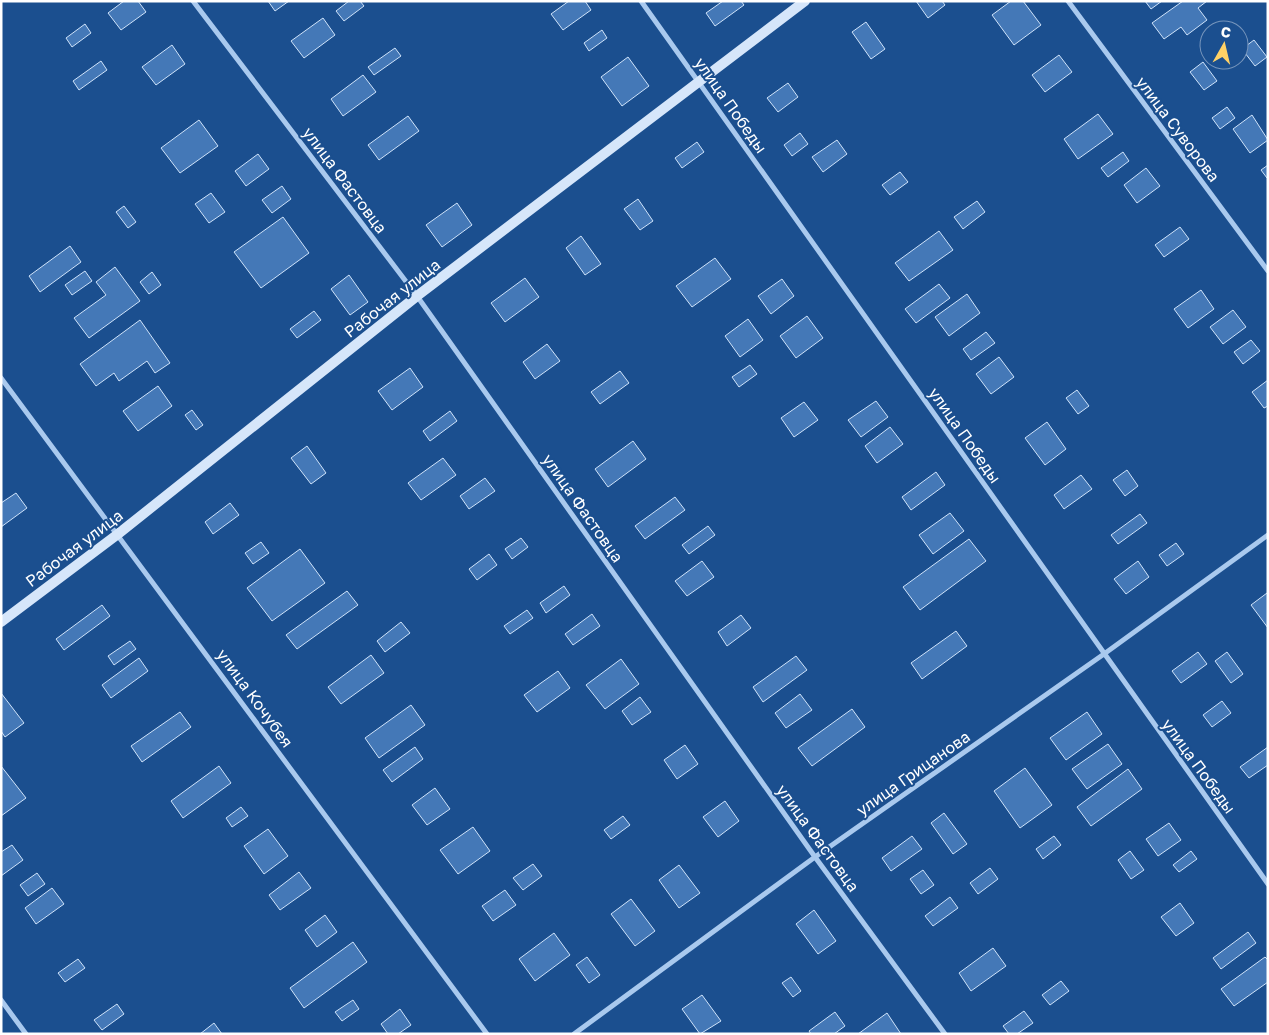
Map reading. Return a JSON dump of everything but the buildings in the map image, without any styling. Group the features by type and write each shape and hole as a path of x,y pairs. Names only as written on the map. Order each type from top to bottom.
{"street":[{"name":"улица Фастовца","path":"193,1 417,296 816,857 945,1034"},
{"name":"улица Победы","path":"641,1 699,80 1268,884"},
{"name":"Рабочая улица","path":"1,622 118,534 417,296 805,1"},
{"name":"улица Суворова","path":"1068,1 1268,271"},
{"name":"улица Кочубея","path":"1,378 487,1034"},
{"name":"улица Грицанова","path":"574,1034 816,857 1104,654 1268,535"},
{"path":"1,1000 26,1034"}]}
